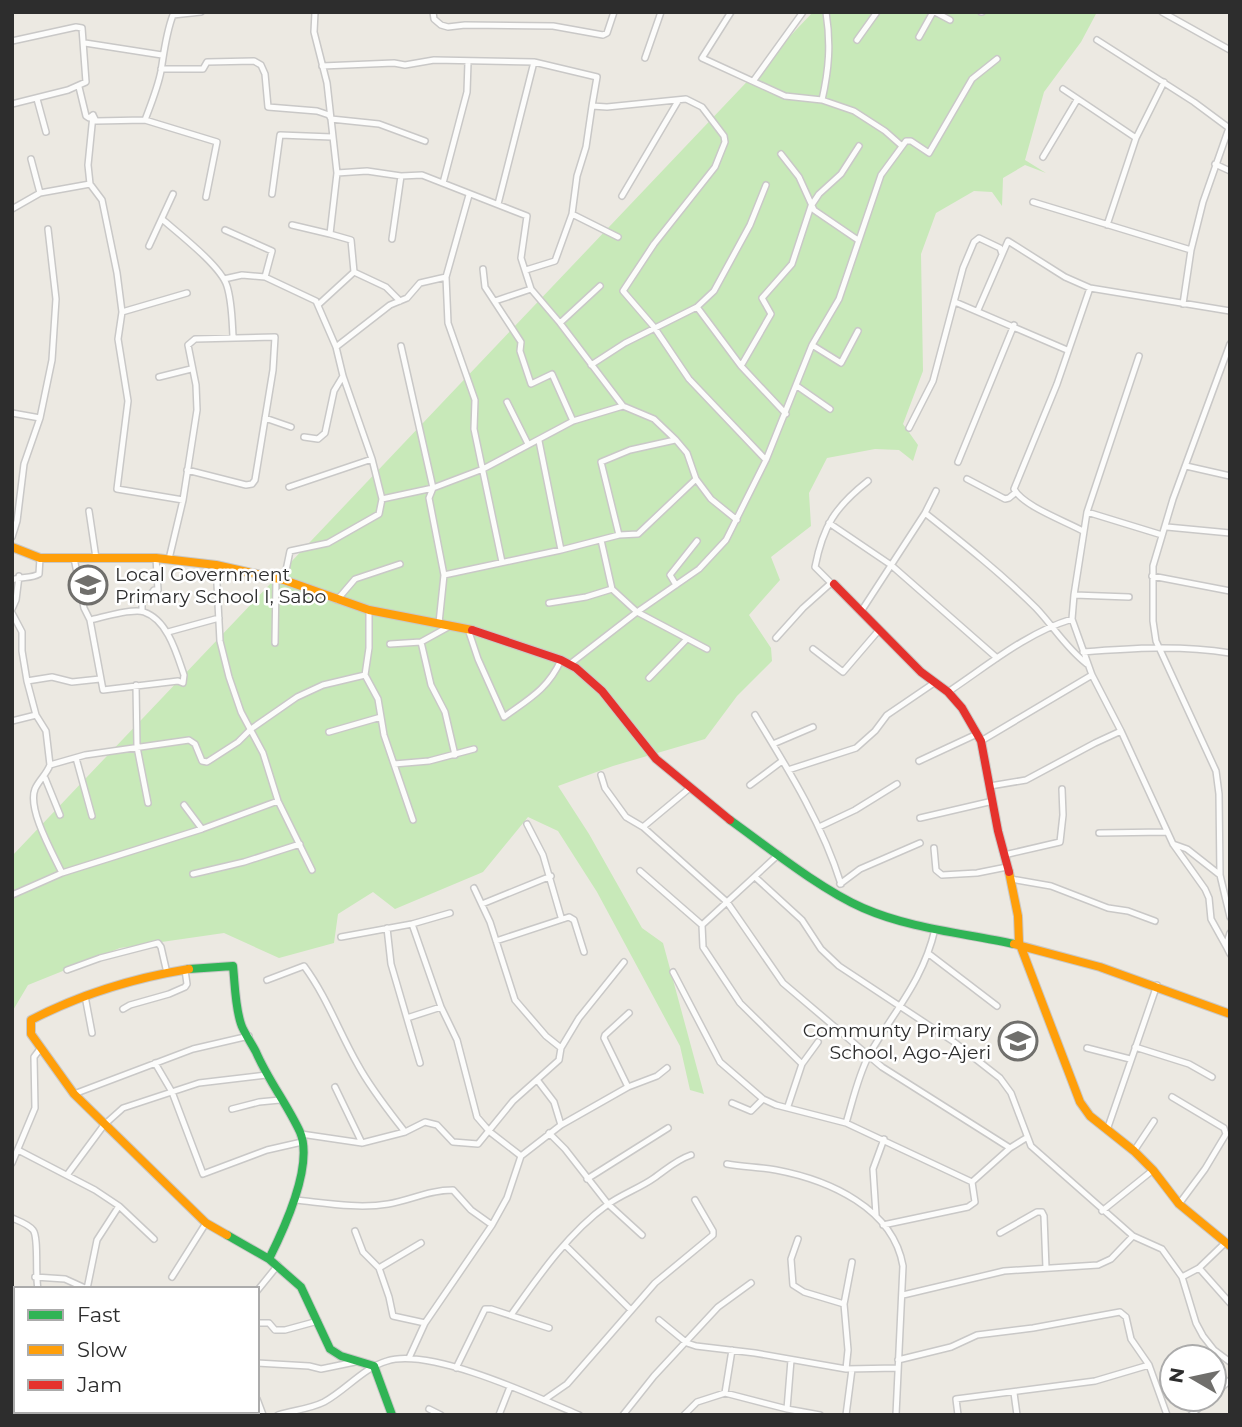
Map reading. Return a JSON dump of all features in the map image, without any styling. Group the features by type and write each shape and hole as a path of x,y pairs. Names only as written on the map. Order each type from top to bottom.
{"street":[{"path":"145,120 161,69 173,15 201,12"},
{"path":"315,12 314,32 323,66 337,173 330,234"},
{"path":"433,12 434,19 448,27 553,26 603,36 607,33 614,12"},
{"path":"645,58 661,12"},
{"path":"731,12 702,58 785,96 822,100 854,111 902,146"},
{"path":"754,80 803,12"},
{"path":"822,100 830,68 830,38 826,12"},
{"path":"857,40 877,12"},
{"path":"919,37 934,12 950,20"},
{"path":"1162,12 1175,15 1230,50"},
{"path":"12,41 82,28 86,82 37,99 12,104"},
{"path":"1097,40 1229,127 1215,164 1191,250 1183,304"},
{"path":"85,43 162,55"},
{"path":"570,664 637,612 699,569 726,540 766,460 812,345 839,299 881,175 906,141 911,141 929,153 972,79 997,59"},
{"path":"323,66 394,63 405,65 434,60 534,62 597,77 572,214 555,261 526,270"},
{"path":"161,69 203,69 207,62 254,61 261,65 265,74 268,107 317,111 329,115 331,119 379,124 425,141"},
{"path":"443,183 467,92 468,62"},
{"path":"498,204 534,62"},
{"path":"1107,225 1136,138 1164,82"},
{"path":"79,86 86,116 89,118 93,115"},
{"path":"1063,89 1136,138"},
{"path":"37,99 46,132"},
{"path":"592,106 607,107 686,99 702,107 724,136 725,142 715,167 654,244 623,291 654,327 689,379 766,460"},
{"path":"1043,157 1077,100"},
{"path":"622,196 677,101"},
{"path":"93,115 96,121 145,120 217,142 206,197"},
{"path":"93,115 88,165 90,184 102,200 122,312 118,339 128,408 117,488 183,500"},
{"path":"272,194 279,135 332,138"},
{"path":"741,366 771,314 762,298 792,264 811,206 819,194 841,174 859,146"},
{"path":"781,154 799,177 811,206 858,240"},
{"path":"31,159 40,193"},
{"path":"1215,164 1230,171"},
{"path":"337,173 367,171 401,176 422,175 527,216 521,258 531,289 623,407 654,419 676,440 687,453 696,479 711,499 737,520"},
{"path":"392,239 401,176"},
{"path":"12,209 40,193 90,184"},
{"path":"591,365 654,327 697,307 714,291 750,225 766,185"},
{"path":"149,246 173,194"},
{"path":"469,195 446,277 449,323 475,400 474,429 502,562"},
{"path":"1033,202 1191,250"},
{"path":"572,214 618,237"},
{"path":"162,219 186,239 224,279 228,289 233,336"},
{"path":"292,225 351,240 354,272"},
{"path":"12,537 17,521 27,451 40,418 52,360 52,329 57,299 48,229"},
{"path":"225,230 272,251 265,277"},
{"path":"909,428 936,374 963,268 974,242 979,238 1000,248 1002,254"},
{"path":"978,310 1008,241 1065,277 1090,288 1230,311"},
{"path":"483,269 485,287 521,342 520,352 531,384 552,374 573,421"},
{"path":"354,272 386,287 400,301"},
{"path":"318,305 354,272"},
{"path":"224,279 242,275 265,277 310,297 318,305 336,347 382,499 379,514 358,527 322,545 290,551 280,579 275,643"},
{"path":"336,347 390,305 407,298 420,283 446,277"},
{"path":"560,323 600,286"},
{"path":"1083,531 1036,507 1015,493 1014,489 1016,478 1057,384 1090,288"},
{"path":"495,301 531,289"},
{"path":"122,312 187,293"},
{"path":"955,302 1068,350"},
{"path":"697,307 741,366 786,414"},
{"path":"958,462 1014,325"},
{"path":"812,345 841,363 858,331"},
{"path":"169,559 183,500 187,470 197,410 196,385 188,351 190,341 233,336 275,337 273,370 255,480 246,485 187,470"},
{"path":"1230,344 1173,499 1152,576 1154,629 1159,646 1216,771 1219,794 1220,875 1230,917"},
{"path":"401,346 433,488 429,498 444,575 439,623"},
{"path":"1139,356 1087,512 1072,619 1092,675 1121,731 1172,844 1205,888 1211,919 1230,954"},
{"path":"159,377 191,369"},
{"path":"304,437 318,439 325,433 334,391 343,376"},
{"path":"797,386 830,409"},
{"path":"507,402 528,444"},
{"path":"382,499 433,488 483,470 573,421 623,407"},
{"path":"12,413 40,418"},
{"path":"265,418 291,427"},
{"path":"619,535 601,462 630,450 676,440"},
{"path":"538,441 561,550"},
{"path":"289,487 372,459"},
{"path":"1186,466 1230,476"},
{"path":"12,478 22,477"},
{"path":"444,575 619,535 638,534 696,479"},
{"path":"967,479 1005,499 1015,493"},
{"path":"776,638 803,608 831,583 815,567 829,523 845,499 868,481"},
{"path":"862,610 925,513 936,491"},
{"path":"89,511 96,558"},
{"path":"1087,512 1162,535"},
{"path":"925,513 964,544 1052,625 1071,651 1089,666"},
{"path":"829,523 891,565 997,658"},
{"path":"1167,527 1230,533"},
{"path":"601,540 612,589 637,612 707,649"},
{"path":"676,585 670,575 697,541"},
{"path":"12,547 40,558 156,558 216,565 280,579 369,610 468,629 561,660 590,679 655,757 717,810 834,893 861,908 934,929 1020,945 1157,985 1230,1014"},
{"path":"12,580 19,576 39,575 40,558"},
{"path":"74,558 84,608 90,620 103,690 178,681 183,683 184,676 168,632 151,615 142,611 90,620"},
{"path":"142,611 142,599 158,590 156,558"},
{"path":"337,600 355,579 400,564"},
{"path":"216,565 220,640 229,677 241,712 264,753 278,801 312,870"},
{"path":"19,576 12,611 22,632 27,681 36,715 46,731 50,765 45,778 36,788 33,799 35,812 62,873"},
{"path":"1152,576 1230,590"},
{"path":"834,584 934,683 948,692 962,708 979,737 1011,878 1020,945 1080,1102 1090,1116 1153,1170 1179,1204 1228,1244 1199,1269 1182,1277"},
{"path":"549,603 586,597 612,589"},
{"path":"1074,595 1129,597"},
{"path":"369,610 365,675 378,699 394,764 413,820"},
{"path":"168,632 219,618"},
{"path":"948,692 1052,625 1072,619"},
{"path":"390,644 421,642 450,626"},
{"path":"468,629 503,717 541,691 554,677 561,660"},
{"path":"813,649 843,672 879,630"},
{"path":"649,678 686,640"},
{"path":"421,642 431,685 445,712 454,755"},
{"path":"1083,652 1159,646 1201,648 1230,653"},
{"path":"50,765 137,747 190,740 195,744 202,761 207,762 287,704 315,689 365,675"},
{"path":"919,761 979,737 1092,675"},
{"path":"27,681 52,677 72,682 100,679"},
{"path":"788,770 856,748 875,732 887,715 934,683"},
{"path":"136,685 137,747 148,803"},
{"path":"12,721 36,715"},
{"path":"755,715 819,827 841,884"},
{"path":"329,732 381,717"},
{"path":"773,744 813,727"},
{"path":"990,786 1026,780 1121,731"},
{"path":"394,764 429,761 474,749"},
{"path":"76,758 92,816"},
{"path":"750,785 782,761"},
{"path":"601,775 605,788 625,817 643,827 727,902 783,983 882,1068 1010,1148"},
{"path":"45,778 60,815"},
{"path":"819,827 855,810 897,784"},
{"path":"643,827 691,787"},
{"path":"1004,855 1060,842 1062,789"},
{"path":"12,895 62,873 202,829 278,801"},
{"path":"920,818 993,801"},
{"path":"184,805 202,829"},
{"path":"527,824 540,847 551,876 562,917"},
{"path":"1099,833 1167,832"},
{"path":"834,893 860,869 920,843"},
{"path":"193,874 244,862 300,844"},
{"path":"1172,844 1187,849 1220,875"},
{"path":"934,848 936,870 942,875 977,873 1007,867"},
{"path":"702,925 779,853"},
{"path":"640,871 702,925 703,947 740,1003 802,1064"},
{"path":"482,904 551,876"},
{"path":"755,877 807,925 821,949 839,966 954,1042 1000,1078 1011,1093 1026,1138 1038,1154 1133,1236 1162,1249 1182,1277 1196,1323 1203,1336 1230,1362"},
{"path":"1011,878 1051,886 1108,908 1128,911 1155,921"},
{"path":"474,888 496,940 515,1000 561,1048"},
{"path":"341,937 450,914"},
{"path":"496,940 569,916 574,920 584,952"},
{"path":"412,924 441,1007 457,1040 477,1117 489,1132 521,1156"},
{"path":"387,928 391,964 420,1063"},
{"path":"846,1123 869,1056 902,1007 929,954 934,929"},
{"path":"1226,946 1230,933"},
{"path":"66,970 158,943 167,972"},
{"path":"929,954 997,1006"},
{"path":"155,1063 172,1092 203,1174 302,1138 362,1143 405,1132 425,1122 431,1122 453,1142 478,1143 513,1101 559,1060 561,1048 579,1017 624,962"},
{"path":"269,1259 285,1230 295,1200 302,1138 242,1027 233,966 167,972 58,1005 31,1020 31,1034 40,1049 74,1094 104,1125 206,1223 278,1265 300,1287 330,1349 341,1356 374,1367 392,1415"},
{"path":"267,980 304,966 326,998 358,1066 405,1132"},
{"path":"123,1010 130,1005 185,987 185,970"},
{"path":"673,972 720,1062 763,1099 776,1105 846,1123 972,1182"},
{"path":"1107,1130 1157,985"},
{"path":"85,996 92,1033"},
{"path":"407,1018 441,1007"},
{"path":"628,1087 604,1038 629,1013"},
{"path":"74,1094 199,1047 249,1036"},
{"path":"788,1106 802,1064 818,1042"},
{"path":"1135,1047 1189,1064 1212,1077"},
{"path":"1087,1048 1130,1059"},
{"path":"12,1163 35,1108 34,1057 40,1049"},
{"path":"409,1358 425,1323 492,1225 506,1198 521,1156 561,1125 628,1087 657,1076 667,1068"},
{"path":"67,1175 104,1125 123,1108 209,1081 266,1075"},
{"path":"538,1081 554,1102 561,1125"},
{"path":"335,1087 362,1143"},
{"path":"1172,1097 1224,1128 1226,1134 1179,1204"},
{"path":"733,1103 751,1111 763,1099"},
{"path":"232,1110 259,1102 281,1100"},
{"path":"1134,1151 1154,1121"},
{"path":"587,1179 668,1128"},
{"path":"549,1133 608,1204 642,1235"},
{"path":"972,1182 1010,1148 1026,1138"},
{"path":"876,1215 872,1177 875,1160 884,1139"},
{"path":"18,1150 95,1190 119,1206 154,1239"},
{"path":"511,1315 565,1245 588,1221 608,1204 655,1178 674,1162 691,1155"},
{"path":"727,1164 772,1169 822,1182 851,1197 876,1215 883,1225 901,1252 903,1266 896,1415"},
{"path":"1102,1211 1153,1170"},
{"path":"883,1225 968,1207 975,1202 972,1182"},
{"path":"295,1200 330,1204 389,1204 438,1190 453,1190 471,1210 492,1225"},
{"path":"544,1400 566,1384 655,1283 713,1235 695,1200"},
{"path":"87,1287 99,1235 119,1206"},
{"path":"1000,1233 1037,1212 1042,1212 1046,1268"},
{"path":"12,1218 29,1227 36,1235 35,1277 38,1287"},
{"path":"172,1277 206,1223"},
{"path":"355,1231 363,1251 379,1268 393,1316 425,1323"},
{"path":"903,1295 1004,1271 1104,1264 1133,1236"},
{"path":"798,1240 791,1259 793,1285 804,1292 844,1304"},
{"path":"379,1268 421,1243"},
{"path":"565,1245 631,1310"},
{"path":"846,1415 849,1369 844,1304 852,1262"},
{"path":"259,1289 278,1265"},
{"path":"1199,1269 1230,1303"},
{"path":"35,1277 65,1279 83,1287"},
{"path":"623,1415 654,1376 718,1307 751,1283"},
{"path":"456,1368 485,1309 549,1328"},
{"path":"898,1360 951,1347 977,1335 1120,1312 1126,1317 1131,1339 1149,1364 1167,1415"},
{"path":"659,1320 687,1343 849,1369 898,1368"},
{"path":"259,1322 269,1323 275,1330 285,1330 318,1321"},
{"path":"725,1393 732,1350"},
{"path":"280,1414 325,1401 387,1361 409,1358 456,1368 579,1415"},
{"path":"788,1409 790,1360"},
{"path":"259,1363 321,1369 358,1361"},
{"path":"958,1415 956,1399 1095,1381 1149,1364"},
{"path":"499,1415 510,1387"},
{"path":"684,1415 697,1402 725,1393 820,1415"},
{"path":"1014,1393 1017,1415"},
{"path":"429,1409 440,1415"}],"green space":[{"path":"813,12 1097,12 1081,42 1044,92 1025,160 1046,173 1025,165 1003,178 1002,206 992,192 974,191 936,213 921,254 923,371 903,424 918,445 913,461 899,450 875,449 827,458 809,493 811,526 771,557 780,580 749,615 771,648 772,661 737,696 705,739 613,766 558,786 589,834 642,928 663,943 704,1094 690,1090 680,1046 597,892 558,831 528,817 483,872 395,909 373,892 338,914 334,943 279,958 224,933 120,948 28,985 12,1012 12,856"}],"traffic: fast":[{"path":"730,820 812,879 863,908 919,926 1014,944"},
{"path":"189,969 233,966 236,1003 242,1027 300,1132 303,1146 300,1179 289,1214 269,1259"},
{"path":"227,1235 269,1259 301,1287 330,1349 341,1356 374,1366 392,1415"}],"traffic: slow":[{"path":"12,547 40,558 156,558 216,565 284,580 369,610 472,630"},
{"path":"1009,872 1018,916 1019,942 1080,1102 1090,1116 1153,1170 1179,1204 1230,1246"},
{"path":"1014,944 1100,967 1230,1014"},
{"path":"189,969 128,982 69,1002 31,1020 31,1034 74,1094 206,1223 227,1235"}],"traffic: jam":[{"path":"834,584 921,672 948,692 962,708 981,741 998,831 1009,872"},
{"path":"472,630 561,660 576,668 602,691 656,759 730,820"}],"place":[{"name":"Local Government Primary School I, Sabo","path":"88,585"},
{"name":"Communty Primary School, Ago-Ajeri","path":"1018,1041"}]}
